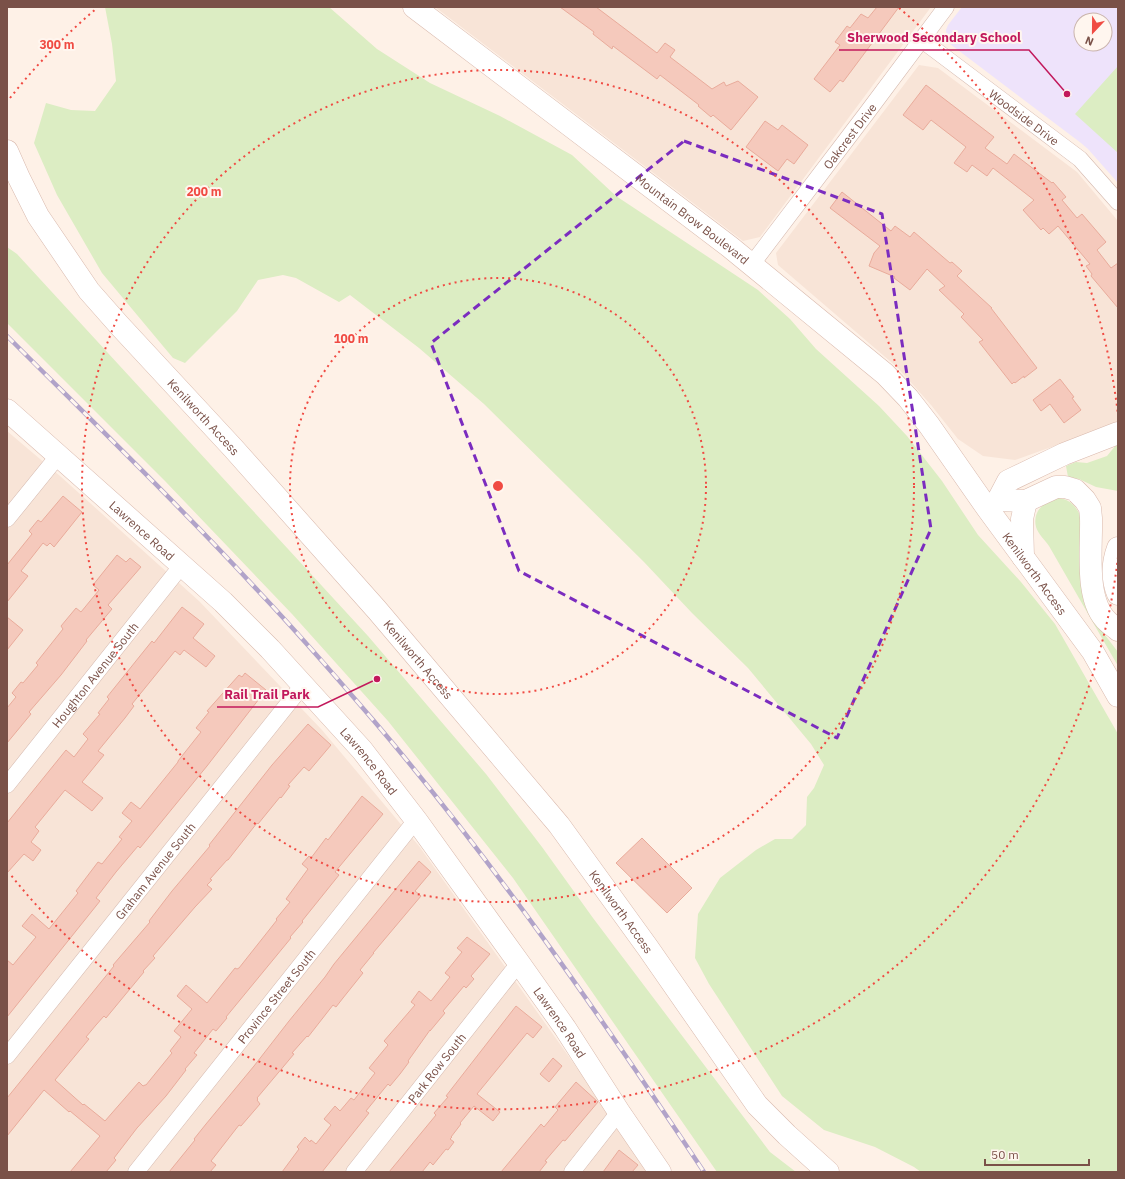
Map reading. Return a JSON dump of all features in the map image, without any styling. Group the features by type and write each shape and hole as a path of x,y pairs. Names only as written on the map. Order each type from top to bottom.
{"main road":[{"name":"Mountain Brow Boulevard","path":"414,7 752,264 885,374 908,398 950,453"},
{"name":"Kenilworth Access","path":"7,151 38,216 89,290 119,325 233,448 377,610 559,825 648,948 757,1105 787,1135 828,1172"},
{"name":"Lawrence Road","path":"7,410 223,602 270,649 362,750 416,820 565,1028 660,1172"},
{"path":"993,504 1008,481 1064,454 1118,433"},
{"name":"Kenilworth Access","path":"950,453 993,504 1023,557 1093,652 1118,696"},
{"path":"993,504 1026,501 1056,487 1065,487 1075,490 1085,500 1090,508 1092,518 1091,578 1094,596 1100,611 1107,622 1118,630"},
{"path":"1023,557 1022,519 1026,501"},
{"path":"1118,548 1113,565 1115,585 1118,594"}],"street":[{"name":"Oakcrest Drive","path":"752,264 946,7"},
{"name":"Woodside Drive","path":"922,40 1080,159 1118,202"},
{"path":"7,520 58,456"},
{"name":"Houghton Avenue South","path":"7,785 182,565"},
{"name":"Graham Avenue South","path":"7,1056 303,685"},
{"name":"Province Street South","path":"136,1172 416,820"},
{"name":"Park Row South","path":"354,1172 519,963"},
{"path":"572,1172 619,1112"}],"highlighted area":[{"path":"684,141 882,214 931,529 837,738 519,571 431,343"}],"shaded area":[{"path":"435,7 931,7 760,237 743,241"},
{"path":"962,7 1118,7 1118,183 1081,143 950,44 947,40 946,30 948,25"},
{"path":"919,65 938,68 1077,172 1118,221 1118,423 1015,460 983,456 958,439 931,405 898,368 778,265 776,253"},
{"path":"7,431 60,476 199,601 322,730 419,846 651,1172 7,1172"}],"green space":[{"path":"105,7 329,7 377,49 430,83 500,116 572,155 616,196 758,290 790,319 816,349 879,406 907,436 942,481 978,535 1021,582 1055,624 1118,734 1118,1172 921,1172 875,1147 824,1130 782,1096 709,984 695,958 698,914 720,878 756,850 775,839 792,839 806,825 807,797 814,788 824,765 811,744 748,668 692,613 644,562 484,404 419,348 350,295 339,302 296,278 283,275 258,280 237,311 185,363 173,358 102,273 57,195 34,143 46,103 71,110 95,111 116,81 112,44"},
{"path":"1118,66 1118,153 1075,114"},
{"path":"7,247 17,254 368,636 486,774 770,1152 796,1172 717,1172 513,878 388,721 292,614 165,481 7,323"},
{"path":"1116,445 1118,445 1118,491 1096,487 1079,479 1068,477 1066,466 1076,462 1087,463 1107,456"},
{"path":"1059,498 1072,504 1080,515 1081,587 1095,622 1118,652 1118,666 1049,546 1037,530 1035,521 1038,511 1049,501"}],"building":[{"path":"560,7 596,7 657,53 665,43 675,50 670,57 712,89 724,82 726,86 738,81 758,97 731,130 713,115 711,117 698,106 699,105 660,75 657,79 613,46 612,49 593,34 594,32"},
{"path":"877,7 899,7 843,82 840,80 830,92 814,79 840,45 835,42 847,26 850,28 861,14 868,18"},
{"path":"926,85 994,137 985,148 1007,164 1014,154 1052,183 1053,182 1066,197 1062,200 1077,218 1082,214 1106,242 1097,250 1111,268 1118,263 1118,308 1091,276 1092,274 1086,266 1090,264 1058,226 1049,234 1043,228 1041,230 1023,210 1034,200 993,168 987,176 972,165 967,172 954,163 966,147 931,120 923,130 903,115"},
{"path":"765,121 778,130 782,125 808,145 794,164 787,159 778,171 746,147"},
{"path":"842,192 891,231 895,226 910,237 914,232 950,263 952,262 962,271 957,276 992,308 1037,368 1024,378 1024,376 1012,384 979,342 983,340 961,317 964,314 939,290 945,286 927,269 910,290 894,278 895,277 869,266 874,253 880,246 830,208"},
{"path":"1060,379 1074,397 1072,398 1081,410 1064,423 1050,404 1041,411 1033,400"},
{"path":"63,496 82,512 54,547 50,543 47,546 43,543 21,571 28,576 7,602 7,565 32,534 29,531 38,520 41,522"},
{"path":"117,555 126,562 130,558 141,567 108,605 112,609 86,640 87,641 61,675 29,712 31,714 7,743 7,708 16,697 12,693 21,682 23,683 38,665 36,663 63,629 61,626 76,608 81,612 99,590 93,585"},
{"path":"182,607 204,624 193,638 215,656 206,667 184,650 180,655 175,651 132,704 134,706 98,751 104,755 82,782 103,798 92,811 65,790 35,827 39,831 31,842 41,850 33,861 24,854 7,873 7,823 66,750 74,757 88,739 83,734 100,714 98,713 109,699 107,697 152,641 154,643"},
{"path":"7,617 23,630 7,650"},
{"path":"245,673 266,690 207,766 140,848 138,846 116,872 96,898 100,901 7,1017 7,960 13,965 36,937 22,926 32,914 49,929 78,893 76,891 98,862 102,864 122,839 119,837 132,821 122,813 131,802 140,809 201,732 196,728 209,712 207,711 239,675 242,677"},
{"path":"308,724 331,745 309,771 304,767 288,785 290,786 281,798 280,797 258,824 257,823 228,860 210,879 212,880 207,885 212,889 153,956 155,958 106,1018 104,1016 86,1037 89,1039 55,1080 83,1105 84,1104 105,1121 139,1082 143,1086 146,1085 172,1053 170,1051 181,1037 174,1031 192,1009 177,996 186,985 207,1003 235,968 239,968 290,902 286,899 308,869 302,864 309,856 311,858 326,838 328,840 362,796 383,814 335,872 339,875 302,921 303,922 290,937 291,938 226,1017 227,1018 216,1031 213,1029 194,1053 197,1055 185,1069 186,1070 166,1096 137,1128 114,1158 116,1160 106,1172 70,1172 100,1136 44,1090 7,1136 7,1098 114,966 113,965 150,922 149,921 172,891 210,846 209,845 272,765"},
{"path":"642,838 692,888 667,913 616,863"},
{"path":"419,861 431,872 415,891 421,896 373,953 360,970 363,973 336,1007 333,1005 308,1037 307,1036 292,1053 294,1054 257,1098 260,1104 241,1126 239,1125 211,1161 216,1165 210,1172 169,1172 334,964"},
{"path":"467,937 490,954 471,976 474,979 466,988 464,986 443,1011 445,1013 430,1030 400,1074 390,1086 388,1084 366,1111 369,1113 322,1172 282,1172 299,1149 297,1147 305,1137 310,1142 311,1140 316,1144 331,1125 324,1119 335,1106 340,1111 351,1098 354,1100 375,1073 369,1068 388,1045 384,1041 415,1005 411,1002 419,991 431,1001 450,977 445,973 462,952 457,948"},
{"path":"516,1006 542,1027 533,1038 527,1033 477,1094 500,1112 493,1121 474,1106 451,1137 450,1139 454,1142 433,1165 430,1162 422,1172 389,1172 436,1115 434,1113 448,1097 446,1096"},
{"path":"553,1058 562,1066 549,1082 540,1074"},
{"path":"576,1082 598,1102 565,1141 563,1140 545,1161 547,1162 539,1172 501,1172 541,1124 544,1127 558,1110 555,1107"},
{"path":"619,1150 638,1165 632,1172 603,1172"}],"railway":[{"path":"7,336 199,528 276,609 374,721 462,830 546,942 626,1056 704,1172"}],"place":[{"name":"Sherwood Secondary School","path":"1067,94"},
{"name":"Rail Trail Park","path":"377,679"}]}
